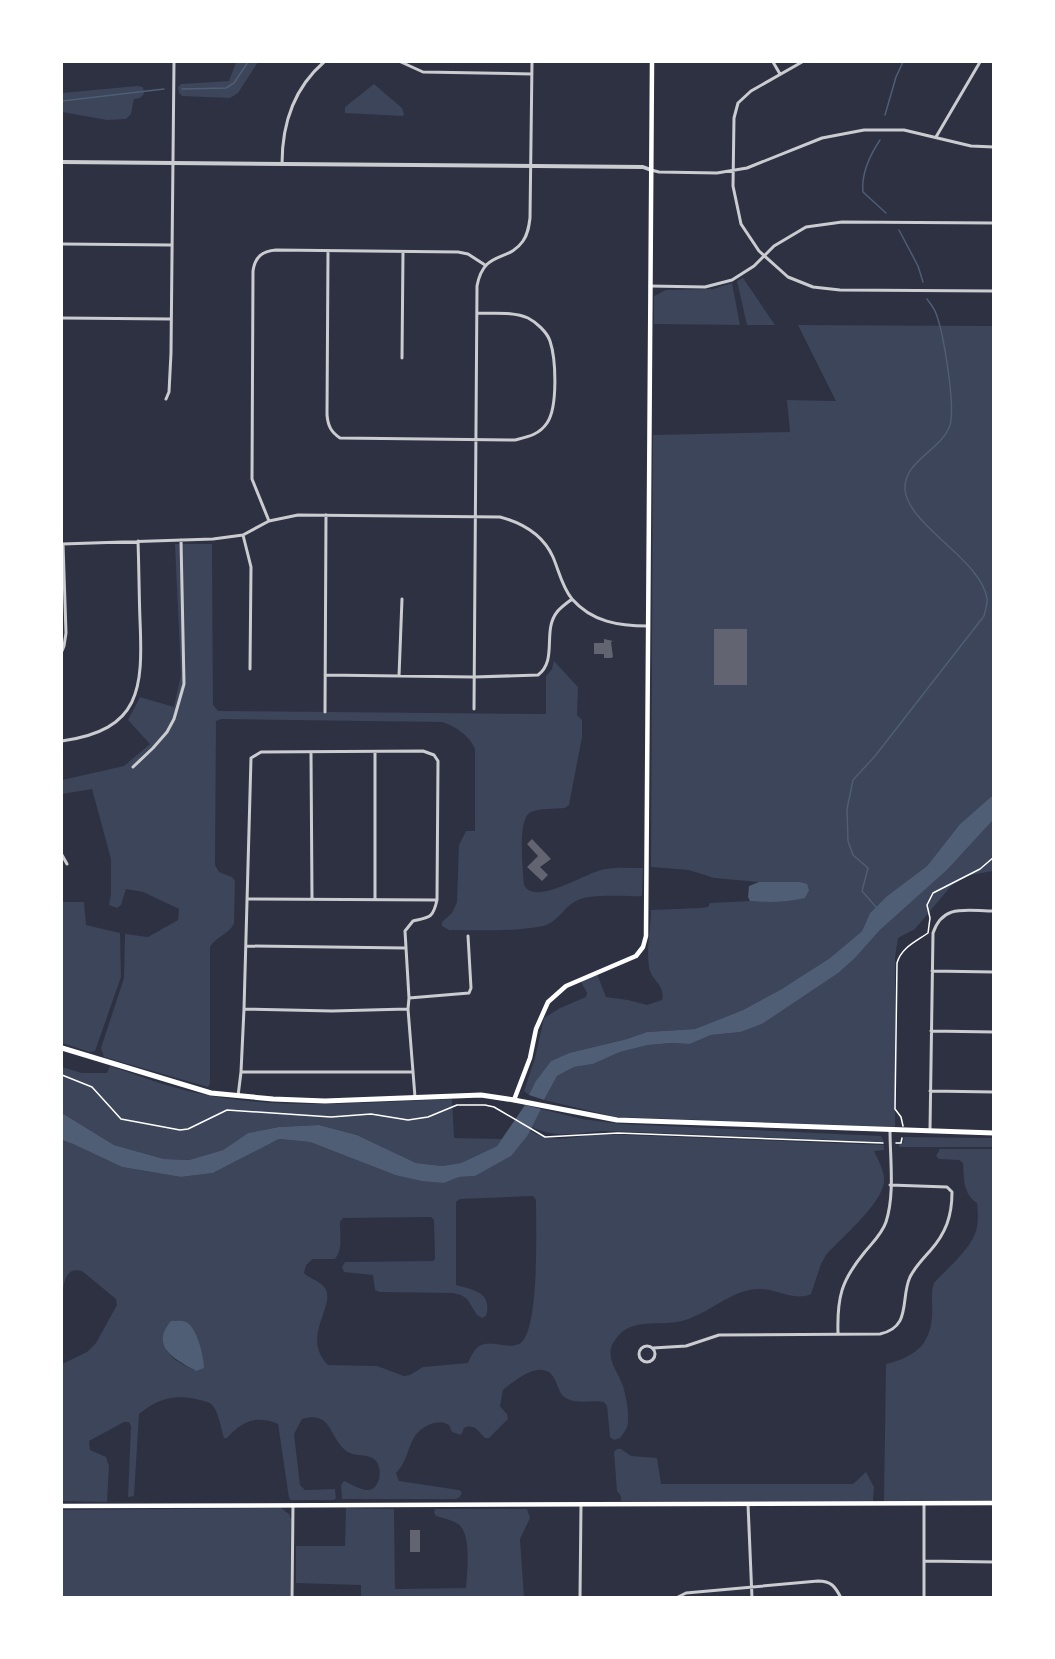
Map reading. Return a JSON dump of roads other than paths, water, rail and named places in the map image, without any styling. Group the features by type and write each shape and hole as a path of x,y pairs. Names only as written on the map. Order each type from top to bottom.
{"main road":[{"path":"516,1100 530,1058 536,1029 549,1002 566,986 636,956 643,947 647,923 652,62"},
{"path":"62,1048 178,1084 212,1093 238,1096 325,1101 481,1095 606,1119 993,1133"},
{"path":"62,1506 993,1503"}],"street":[{"path":"166,399 170,380 174,62"},
{"path":"282,164 283,133 293,100 311,73 324,62"},
{"path":"401,62 423,72 531,74"},
{"path":"474,709 477,286 479,275 485,265 522,243 528,231 531,218 532,62"},
{"path":"773,62 780,74"},
{"path":"802,62 751,91 738,103 734,118 733,186 741,224 764,256 788,277 813,287 840,290 993,291"},
{"path":"936,137 980,62"},
{"path":"62,162 643,167 660,172 717,173 756,165 822,138 864,130 904,130 971,146 993,147"},
{"path":"650,286 705,287 732,280 754,266 774,246 806,227 842,222 993,223"},
{"path":"62,244 171,245"},
{"path":"269,521 252,479 253,271 260,255 276,250 458,252 468,254 485,265"},
{"path":"328,252 327,424 340,438 351,440 515,440 533,436 547,423 554,405 554,359 550,340 544,331 529,318 509,314 477,314"},
{"path":"402,358 403,252"},
{"path":"62,318 171,319"},
{"path":"62,651 66,633 62,544 213,539 243,535 269,521 298,515 476,516 500,517 510,520 535,533 547,547 572,599 591,615 606,622 626,626 648,626"},
{"path":"325,712 326,515"},
{"path":"243,535 251,567 250,669"},
{"path":"133,767 167,732 174,718 183,684 181,540"},
{"path":"62,741 80,739 116,723 135,699 142,664 138,541"},
{"path":"399,676 402,598"},
{"path":"325,675 474,677 538,675 545,670 548,663 552,622 557,612 572,599"},
{"path":"238,1096 248,899 250,764 255,754 261,752 423,751 434,755 438,761 437,900 434,913 430,917 413,921 405,931 415,1097"},
{"path":"375,752 375,899"},
{"path":"311,753 312,899"},
{"path":"62,855 67,864"},
{"path":"248,899 437,900"},
{"path":"930,1132 933,933 936,923 943,915 951,911 993,911"},
{"path":"409,998 469,993 471,988 468,936"},
{"path":"246,946 405,948"},
{"path":"932,971 993,972"},
{"path":"244,1009 332,1011 408,1009"},
{"path":"931,1031 993,1032"},
{"path":"241,1072 412,1072"},
{"path":"930,1091 993,1092"},
{"path":"838,1334 838,1299 841,1291 853,1268 883,1229 888,1213 890,1130"},
{"path":"653,1348 656,1353 654,1359 650,1362 642,1360 639,1356 641,1349 649,1346 653,1348 686,1346 719,1335 885,1333 900,1320 904,1311 909,1279 939,1240 948,1224 952,1192 943,1186 890,1185"},
{"path":"924,1503 924,1598"},
{"path":"580,1598 581,1504"},
{"path":"748,1504 752,1598"},
{"path":"292,1598 293,1506"},
{"path":"924,1561 993,1562"},
{"path":"676,1598 686,1593 827,1581 835,1586 841,1598"}],"waterway":[{"path":"182,89 226,88 234,83 248,62"},
{"path":"885,115 896,77 903,62"},
{"path":"62,101 164,89"},
{"path":"880,140 867,164 863,178 863,192 886,213"},
{"path":"899,230 918,266 923,282"},
{"path":"876,907 862,891 868,868 853,855 848,841 847,809 853,780 875,756 984,616 987,602 982,584 972,570 919,517 909,503 905,490 906,480 915,464 944,436 951,419 950,388 942,334 935,311 927,299"}]}
